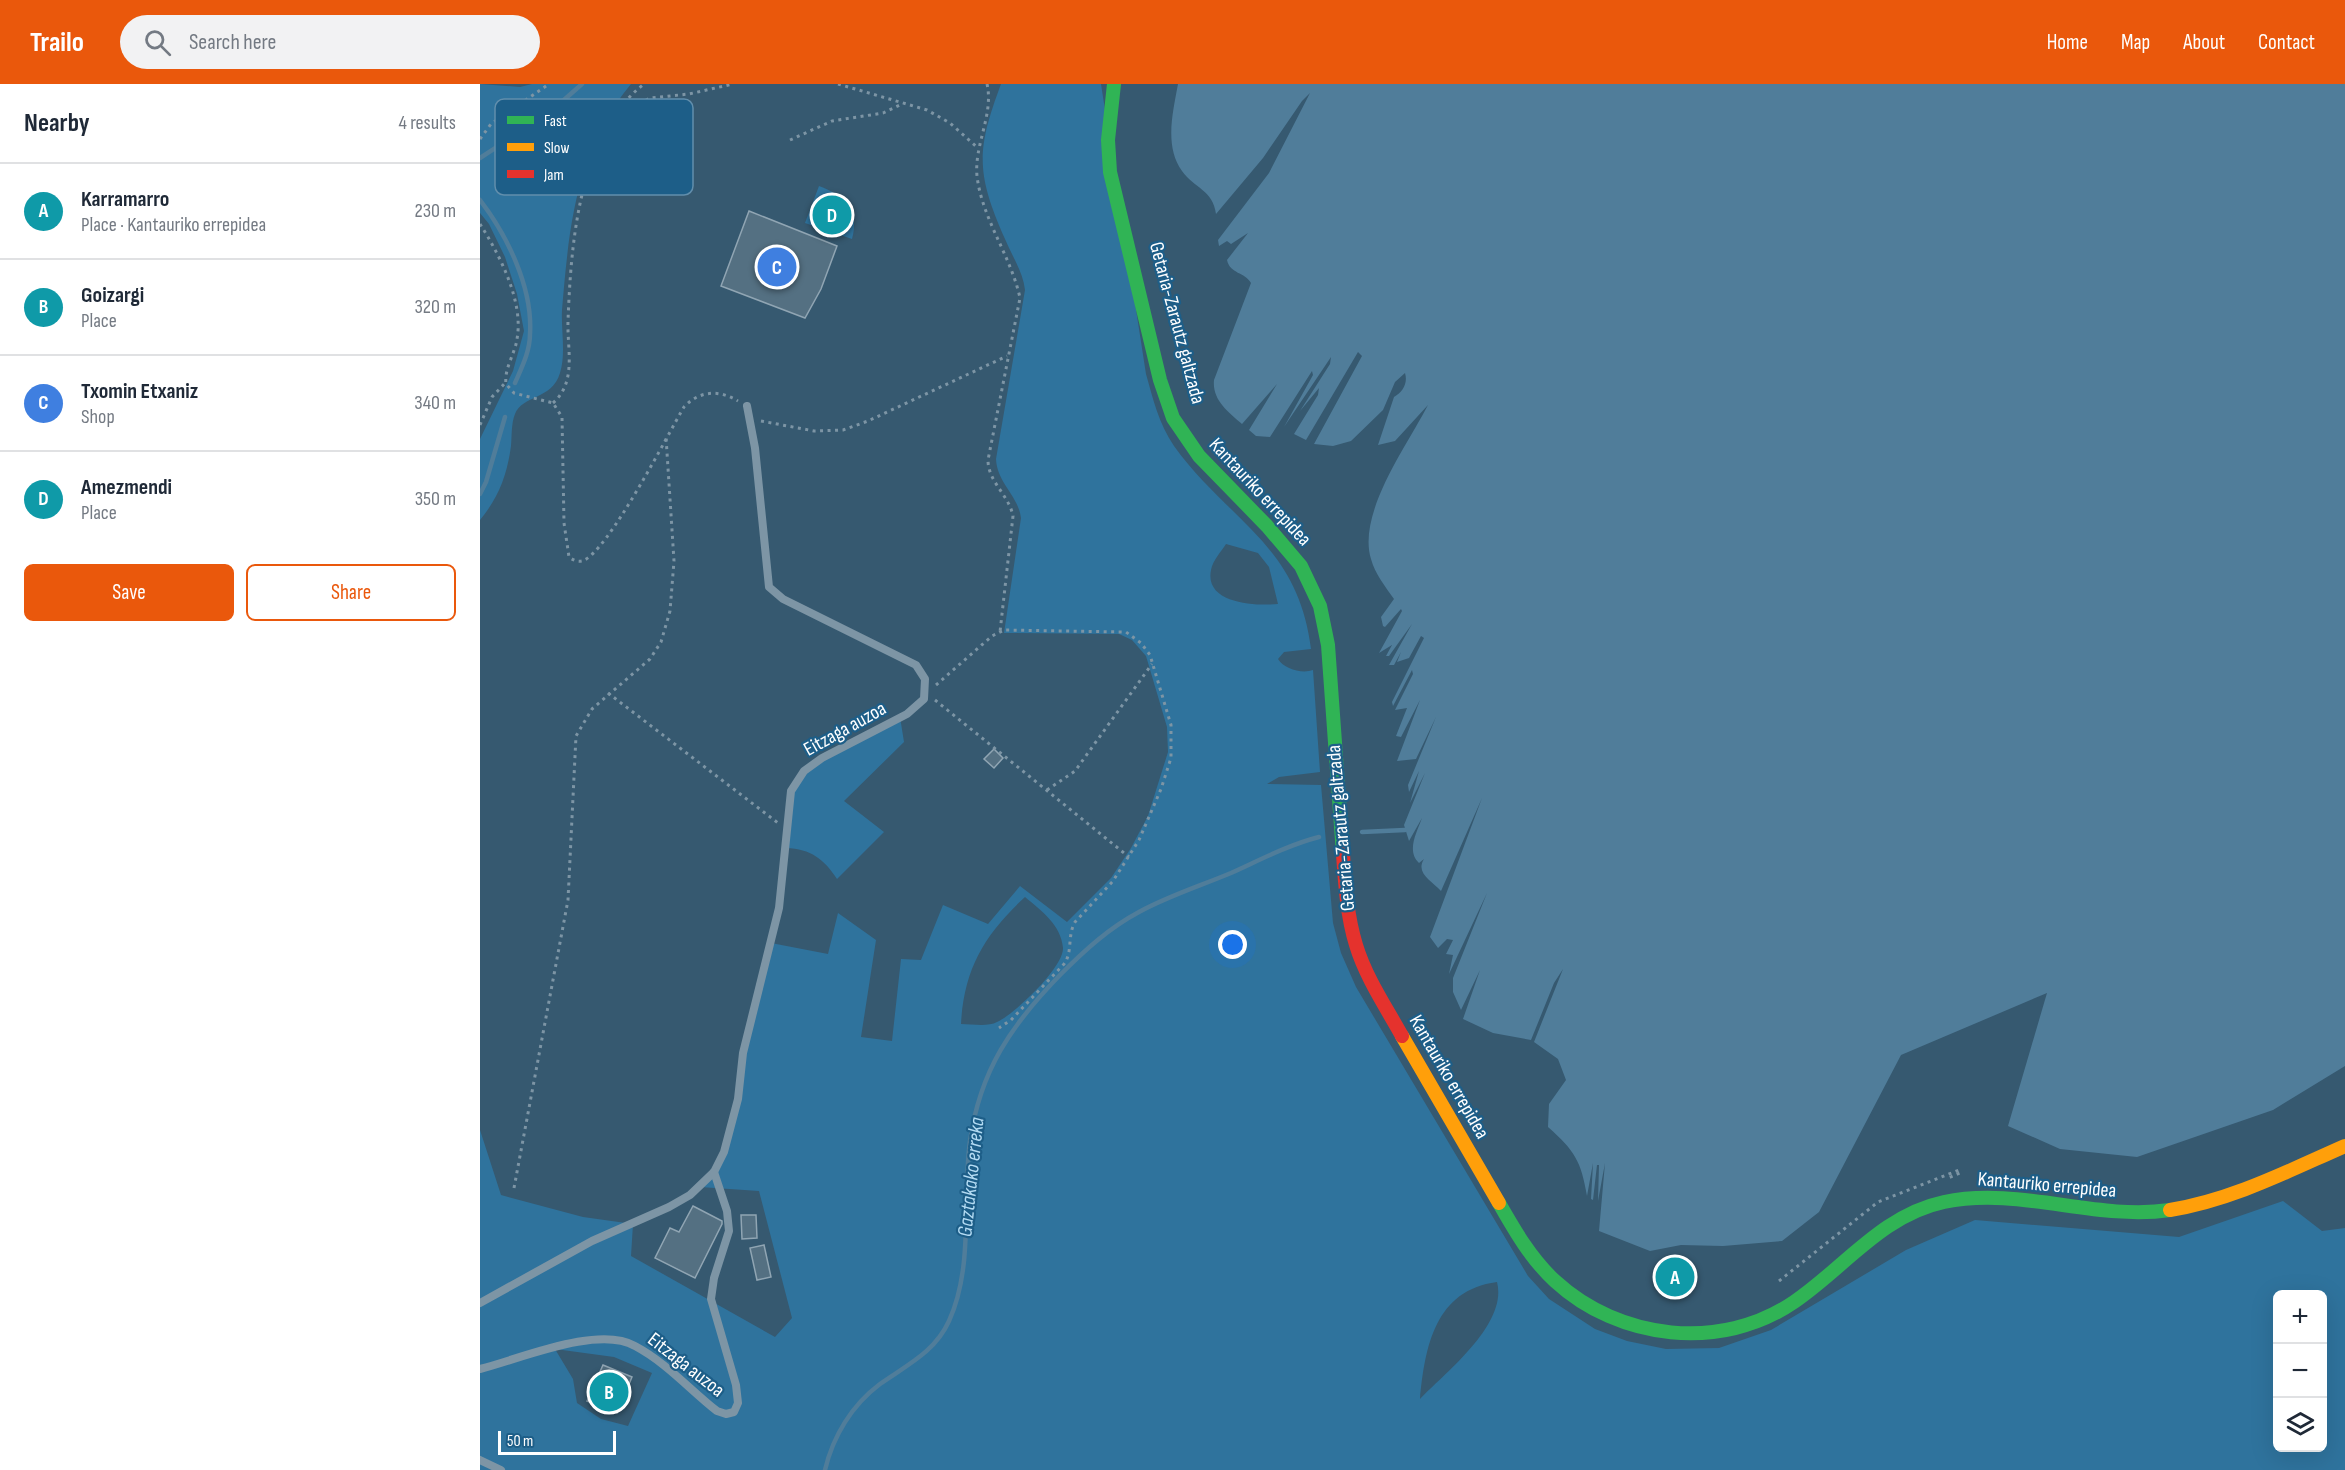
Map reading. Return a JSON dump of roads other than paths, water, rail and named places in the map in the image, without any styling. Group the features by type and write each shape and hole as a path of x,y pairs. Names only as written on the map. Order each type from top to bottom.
{"highway":[{"name":"Kantauriko errepidea","path":"1114,84 1108,140 1110,172 1171,413 1199,456 1293,555 1311,586 1324,621 1328,645 1347,905 1358,951 1375,988 1526,1247 1562,1288 1596,1311 1636,1326 1666,1332 1727,1333 1752,1325 1789,1306 1887,1228 1938,1202 1996,1196 2139,1212 2168,1211 2199,1206 2229,1196 2345,1146"}],"lane":[{"name":"Eitzaga auzoa","path":"480,1303 592,1241 669,1207 690,1195 714,1172 724,1152 740,1094 744,1049 779,908 789,796 804,771 832,751 912,710 924,699 926,692 922,672 907,659 783,599 769,586 747,406"},
{"name":"Eitzaga auzoa","path":"480,1369 585,1341 619,1340 634,1345 670,1369 717,1411 726,1414 734,1412 738,1406 736,1385 711,1299 714,1278 729,1231 726,1211 714,1172"},
{"path":"480,1460 501,1470"}],"waterway":[{"path":"565,99 582,84"},
{"path":"480,158 495,148"},
{"path":"480,200 500,229 523,281 527,299 530,340 515,383"},
{"path":"480,494 486,482 505,417"},
{"name":"Gaztakako erreka","path":"1362,832 1405,830"},
{"name":"Gaztakako erreka","path":"825,1470 833,1445 852,1411 870,1392 928,1350 949,1321 957,1300 965,1255 968,1163 975,1115 990,1070 1013,1030 1043,993 1079,956 1107,932 1128,918 1150,906 1285,848 1319,837"}],"place":[{"name":"Amezmendi","path":"832,215"},
{"name":"Txomin Etxaniz","path":"777,267"},
{"name":"Karramarro","path":"1675,1277"},
{"name":"Goizargi","path":"609,1392"}]}
